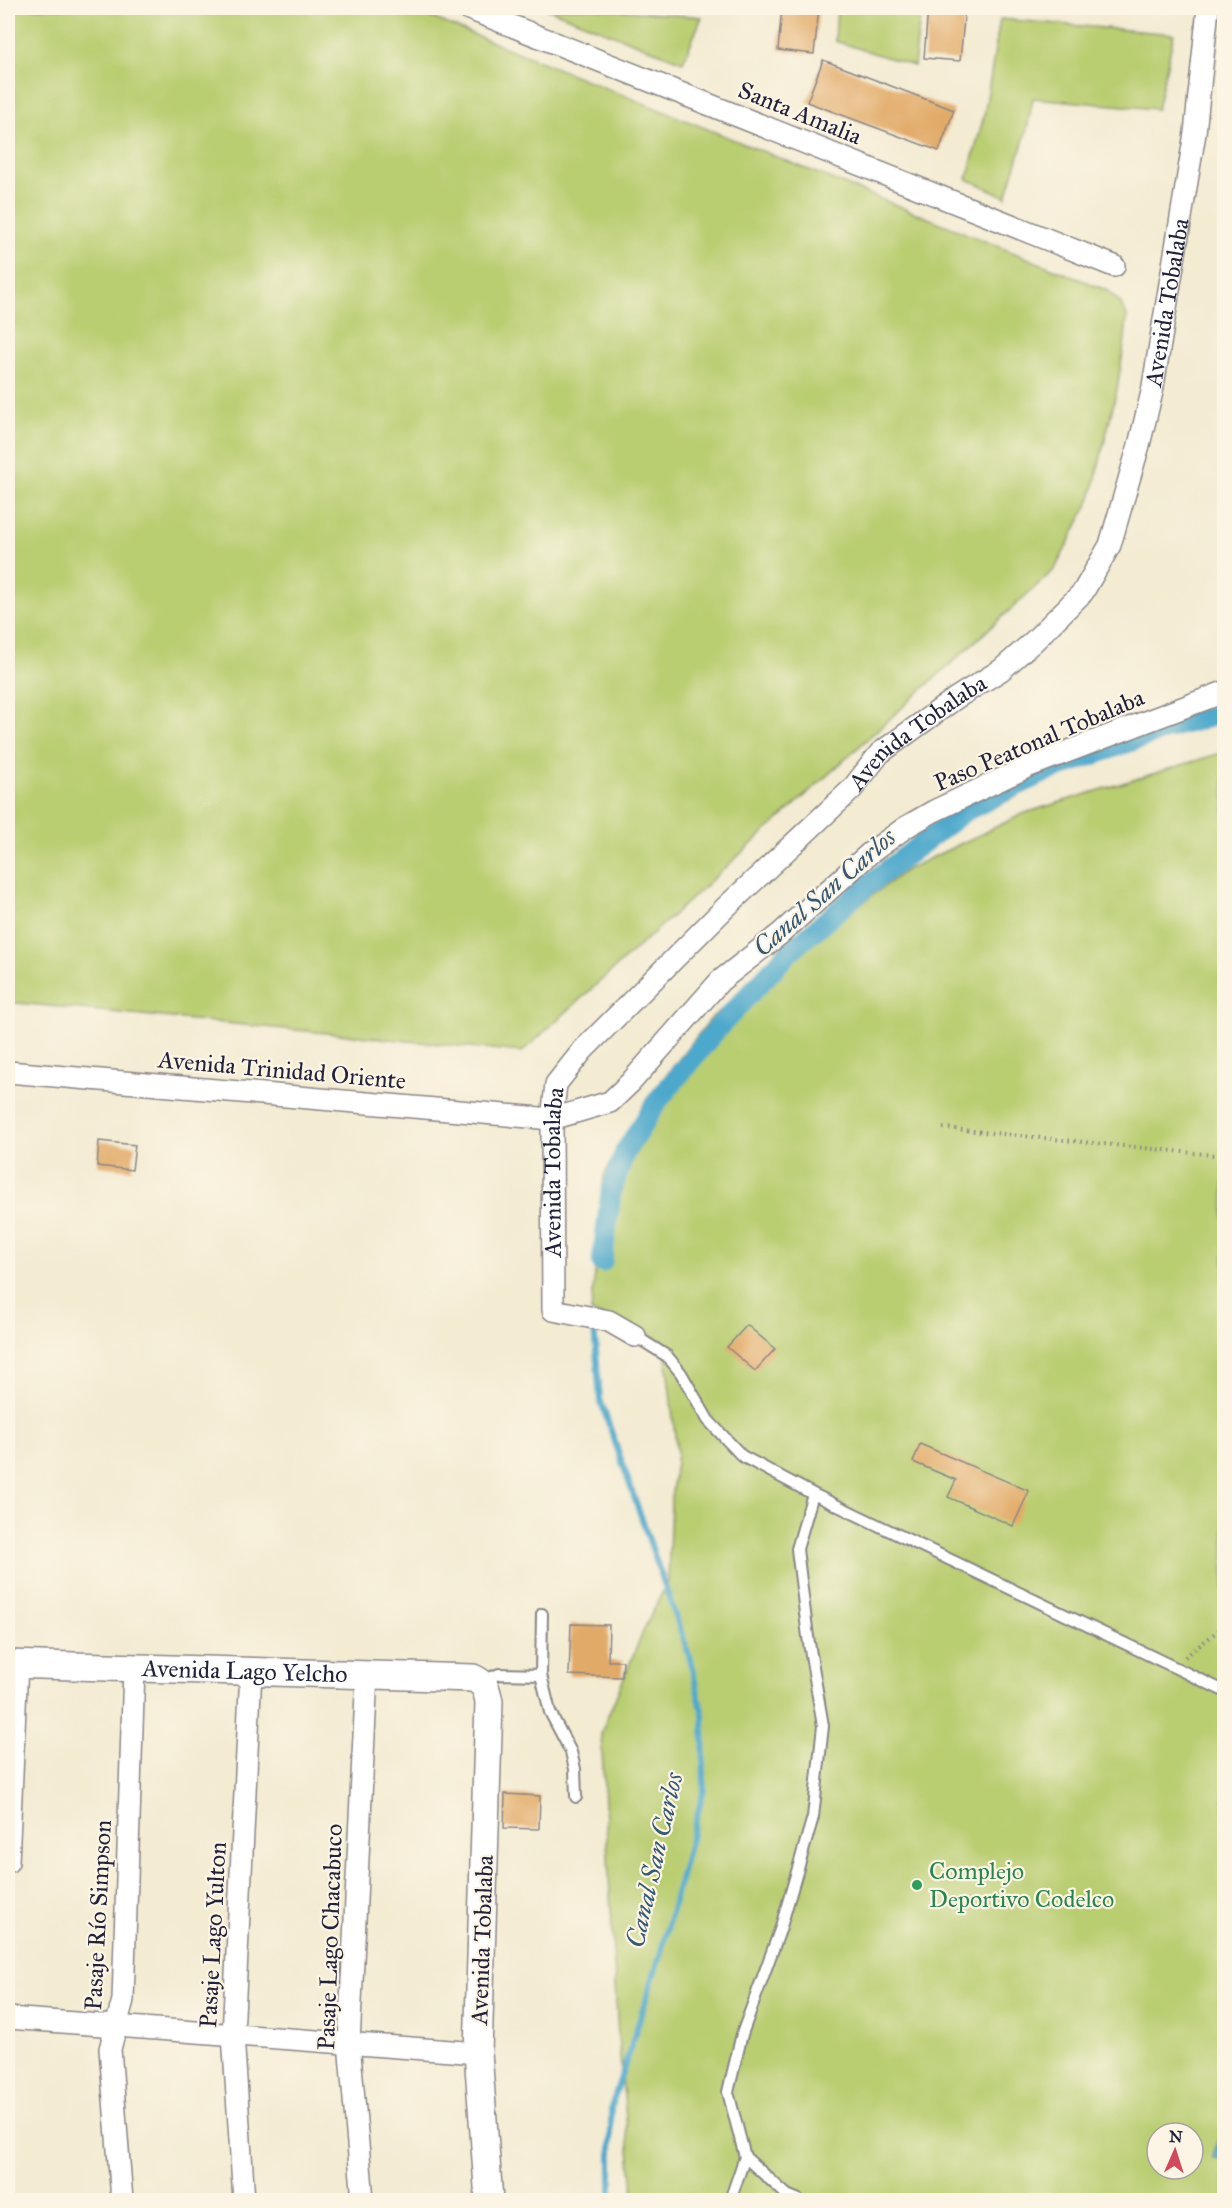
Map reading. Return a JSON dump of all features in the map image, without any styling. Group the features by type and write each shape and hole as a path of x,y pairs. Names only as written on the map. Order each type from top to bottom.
{"street":[{"name":"Santa Amalia","path":"467,8 1114,266"},
{"name":"Avenida Tobalaba","path":"635,1336 609,1321 553,1310 552,1119 556,1084 583,1050 727,906 852,789 880,753 956,698 1001,670 1083,592 1110,545 1152,392 1195,133 1208,8"},
{"name":"Paso Peatonal Tobalaba","path":"552,1119 610,1102 630,1083 720,981 780,934 870,853 906,827 934,811 1027,767 1224,692"},
{"name":"Avenida Trinidad Oriente","path":"8,1072 552,1119"},
{"name":"Avenida Lago Yelcho","path":"12,1664 473,1678 482,1682"},
{"path":"8,1862 12,1664"},
{"name":"Pasaje Río Simpson","path":"122,2200 111,2043 123,2000 134,1668"},
{"name":"Pasaje Lago Yulton","path":"244,2200 233,2035 251,1671"},
{"name":"Pasaje Lago Chacabuco","path":"363,2200 349,2043 367,1674"},
{"name":"Avenida Tobalaba","path":"482,1682 487,1690 489,1702 478,2053 489,2200"},
{"path":"8,2018 478,2053"}],"lane":[{"path":"635,1336 667,1356 681,1373 708,1420 742,1456 813,1494 1224,1691"},
{"path":"799,2200 787,2195 745,2157 728,2092 742,2034 780,1930 813,1817 824,1726 807,1638 797,1549 813,1494"},
{"path":"542,1614 541,1675 550,1712 571,1752 575,1769 576,1797"},
{"path":"482,1682 499,1674 541,1675"},
{"path":"730,2200 745,2157"}],"path":[{"path":"943,1128 1224,1156"},
{"path":"1173,1666 1224,1626"}],"green space":[{"path":"8,8 408,8 1106,290 1120,302 1127,316 1117,389 1091,498 1055,569 522,1052 8,1002"},
{"path":"545,8 593,8 702,17 683,62"},
{"path":"837,8 921,8 914,66 835,41"},
{"path":"1000,19 1174,34 1157,109 1033,98 1027,129 1006,197 967,179 984,116"},
{"path":"1224,752 1224,2200 634,2200 618,2036 601,1733 645,1627 668,1581 671,1501 677,1453 664,1341 591,1312 604,1175 647,1099 713,1016 906,870 1025,813"}],"water":[{"path":"1224,2128 1224,2162 1212,2157"}],"building":[{"path":"782,8 819,8 814,54 778,50"},
{"path":"928,8 965,8 960,61 924,58"},
{"path":"823,60 954,110 939,151 807,102"},
{"path":"99,1141 135,1145 132,1170 97,1166"},
{"path":"747,1325 775,1349 755,1371 727,1347"},
{"path":"920,1444 1029,1491 1013,1526 948,1497 956,1480 913,1462"},
{"path":"571,1624 609,1625 608,1661 623,1661 622,1677 569,1675"},
{"path":"505,1794 540,1796 539,1829 504,1828"}],"waterway":[{"name":"Canal San Carlos","path":"602,1262 611,1192 625,1152 659,1099 716,1030 790,951 874,880 965,811 1045,772 1168,728 1224,713"},
{"name":"Canal San Carlos","path":"594,1326 600,1399 689,1655 703,1715 704,1789 659,1959 611,2108 611,2200"}],"place":[{"name":"Complejo Deportivo Codelco","path":"917,1885"}]}
